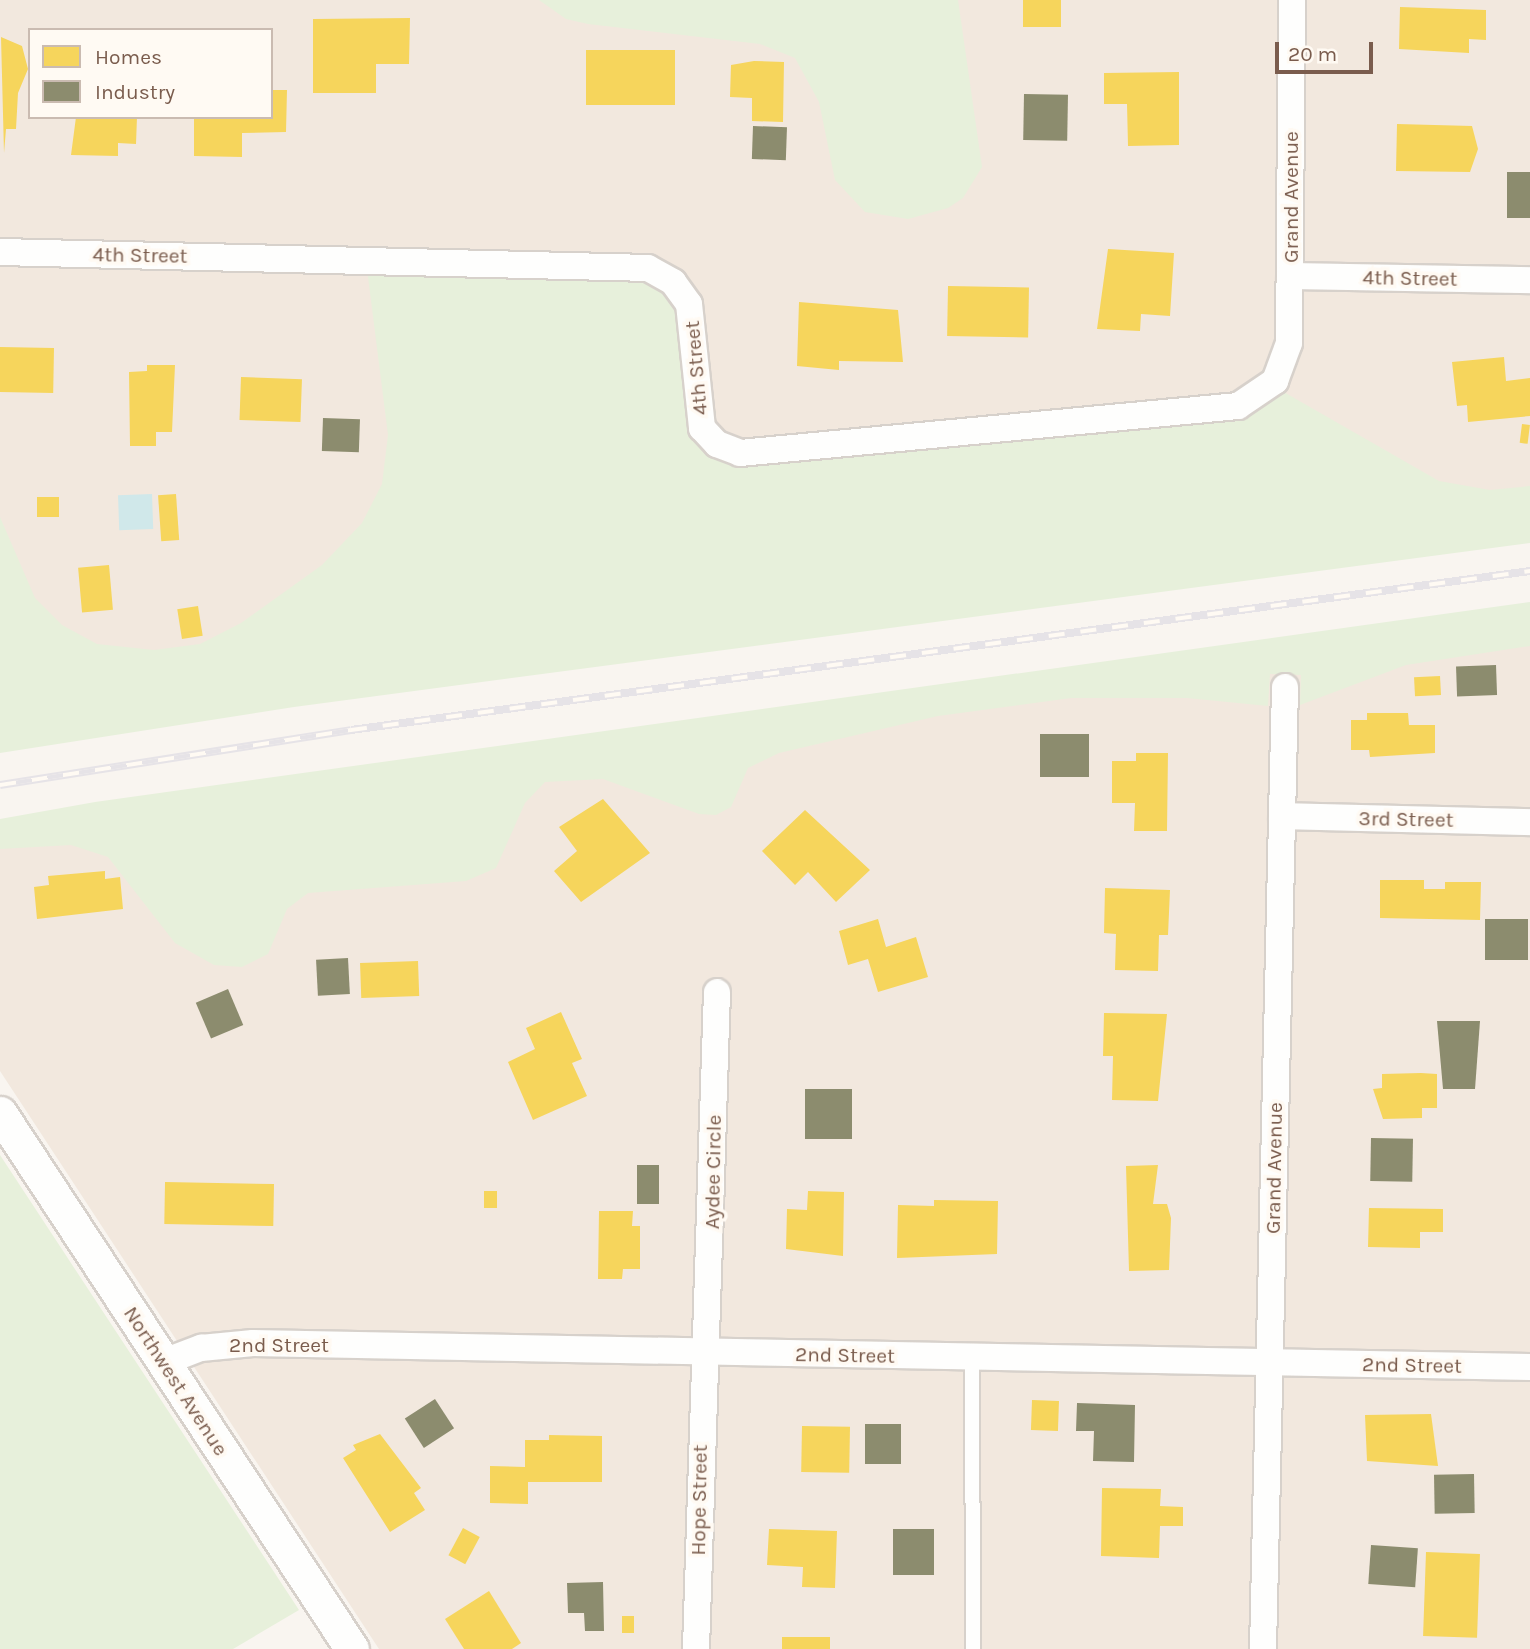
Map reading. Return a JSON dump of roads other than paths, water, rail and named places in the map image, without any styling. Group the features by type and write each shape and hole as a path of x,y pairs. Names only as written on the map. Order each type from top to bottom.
{"street":[{"name":"Grand Avenue","path":"1269,388 1288,351 1292,0"},
{"name":"4th Street","path":"0,253 648,268 673,282 689,304 702,428 717,444 740,453 1222,409 1269,388"},
{"name":"4th Street","path":"1290,276 1530,280"},
{"name":"Grand Avenue","path":"1263,1649 1285,687"},
{"name":"3rd Street","path":"1282,816 1530,822"},
{"name":"Aydee Circle","path":"704,1352 717,992"},
{"name":"Northwest Avenue","path":"0,1113 352,1649"},
{"name":"2nd Street","path":"164,1362 201,1348 253,1343 1530,1367"},
{"name":"Hope Street","path":"696,1649 704,1352"}],"lane":[{"path":"972,1357 973,1649"}],"water":[{"path":"152,494 153,529 119,530 118,495"}],"railway":[{"path":"0,785 351,730 1530,571"}]}
